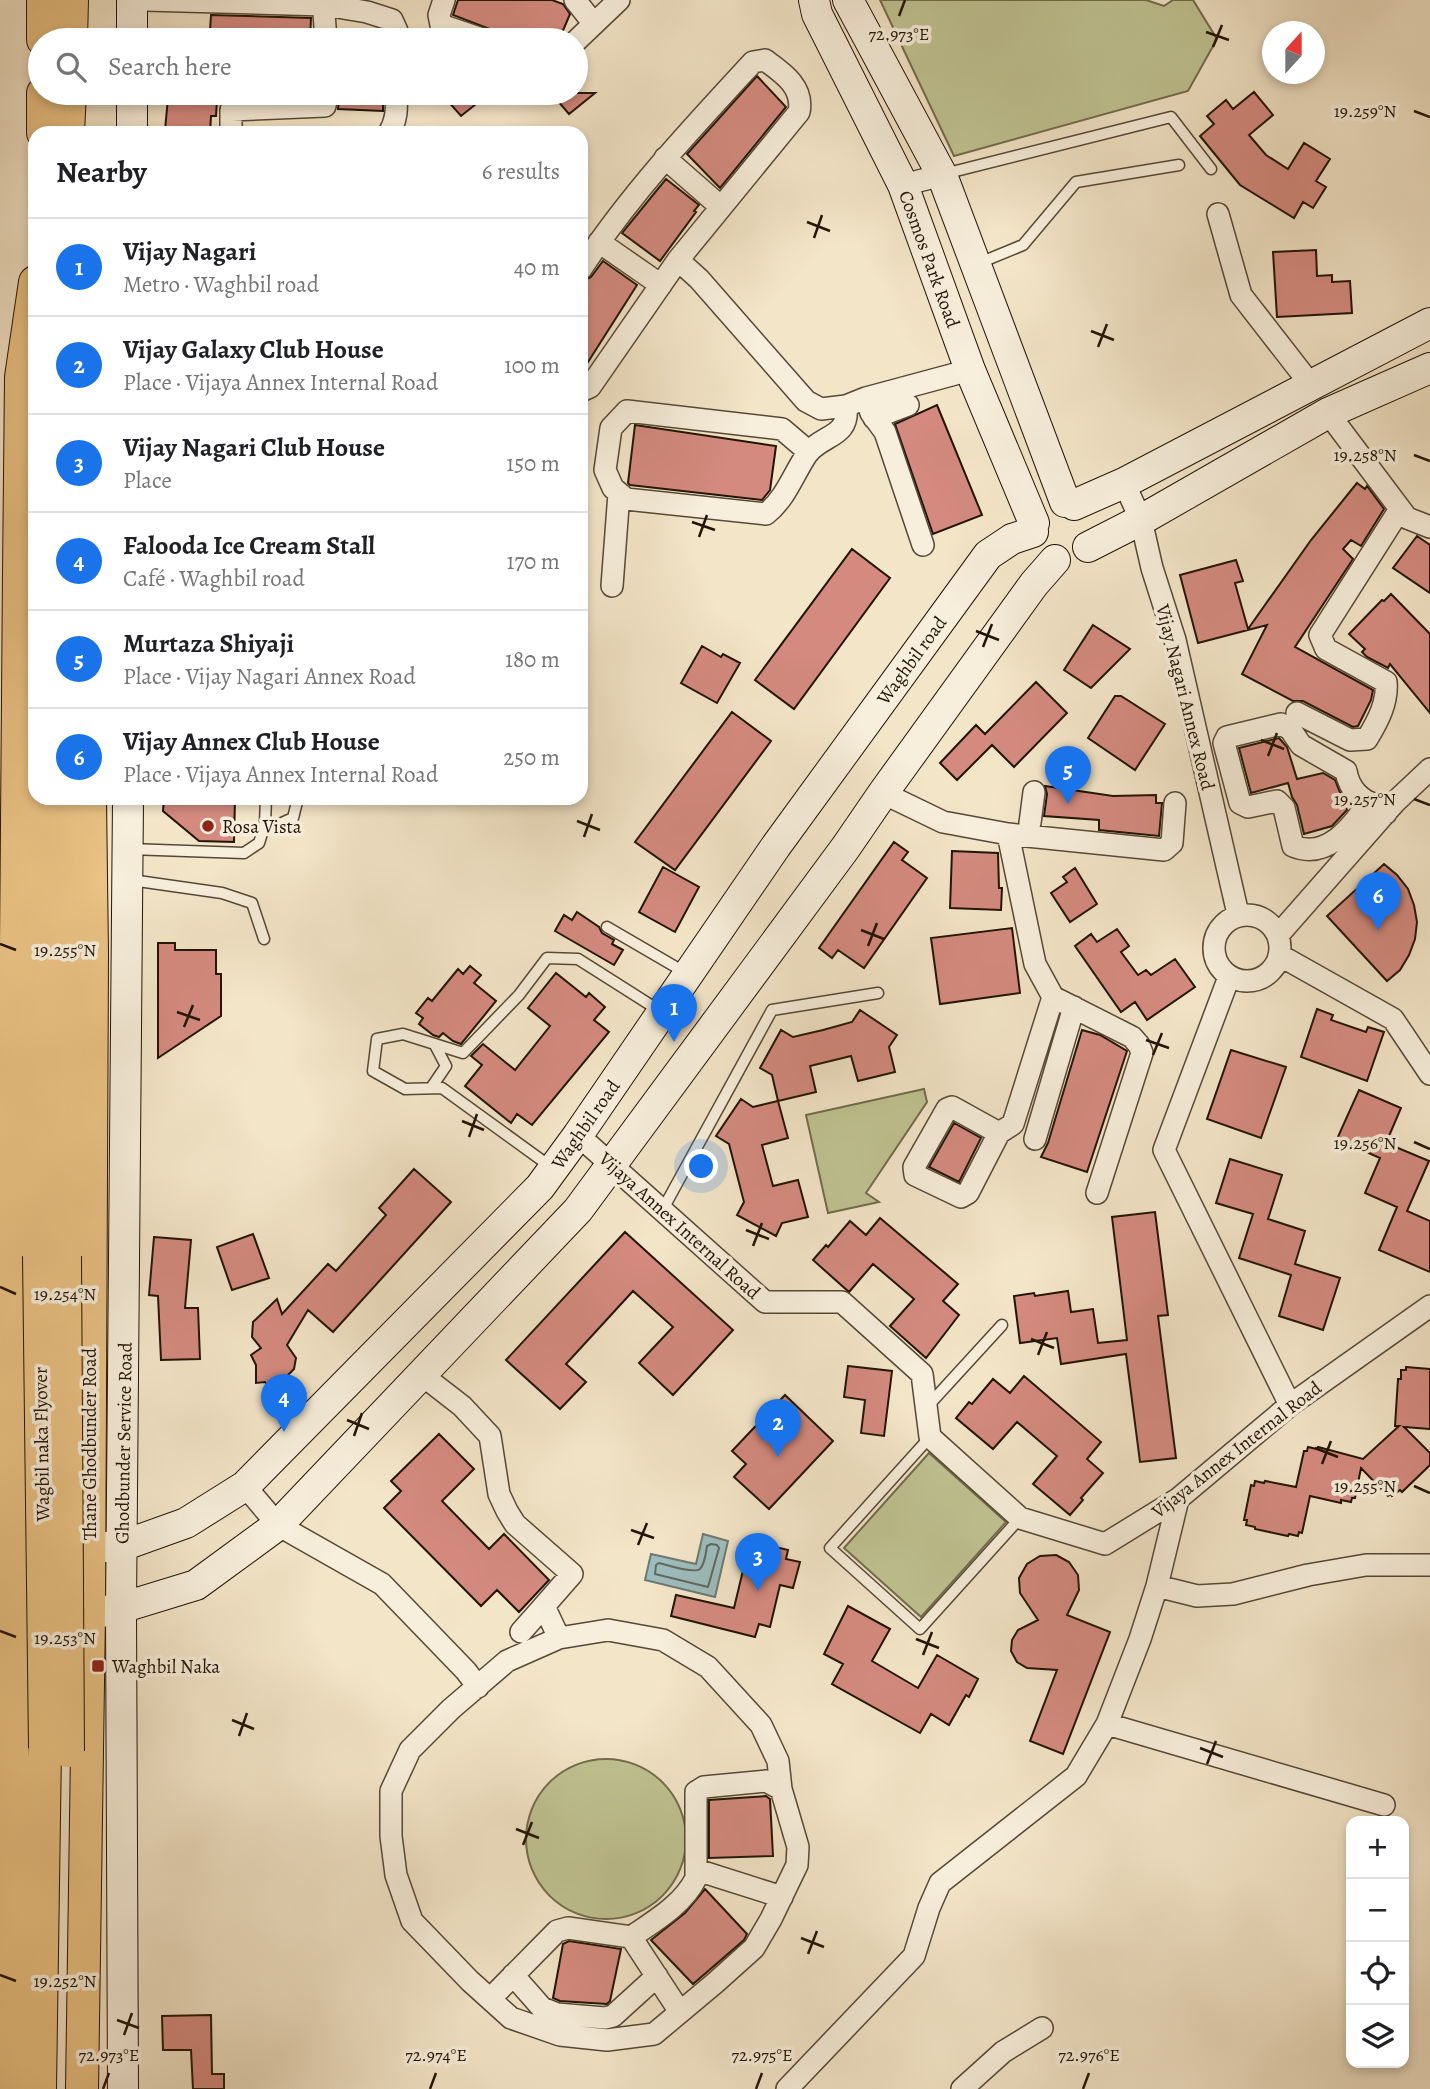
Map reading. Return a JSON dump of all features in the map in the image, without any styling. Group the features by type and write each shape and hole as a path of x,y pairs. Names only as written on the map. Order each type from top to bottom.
{"main road":[{"path":"43,0 43,28"},
{"path":"71,28 72,0"},
{"path":"132,0 132,28"},
{"name":"Cosmos Park Road","path":"848,0 942,175 974,265 1070,504"},
{"name":"Cosmos Park Road","path":"821,3 904,185 970,370 1034,528"},
{"path":"43,105 43,126"},
{"path":"68,126 69,105"},
{"path":"132,105 132,126"},
{"path":"16,2089 8,2006 6,1806 12,1626 6,1503 7,1214 14,573 21,377 28,330"},
{"path":"1427,330 1311,385 1124,483 1070,504 1046,508 1034,528 1039,550 1055,560 1074,559 1088,547 1141,520 1328,413 1430,368"},
{"path":"1070,504 1088,519 1091,538 1088,547"},
{"name":"Waghbil road","path":"11,1566 88,1548 122,1546 186,1523 245,1486 540,1187 776,846 988,555 1034,528"},
{"path":"12,1626 121,1608 196,1585 278,1525 579,1210 838,858 1034,584 1055,560"},
{"name":"Wagbil naka Flyover","path":"40,805 38,1256 44,1762 40,2089"},
{"name":"Wagbil naka Flyover","path":"64,2089 68,1751 65,805"},
{"name":"Thane Ghodbunder Road","path":"82,2089 89,1615 92,955 90,805"},
{"name":"Ghodbunder Service Road","path":"123,2089 121,1608 128,805"}],"street":[{"path":"145,0 367,6 392,20 396,28"},
{"path":"444,0 439,15 441,25 450,28"},
{"path":"575,0 594,23"},
{"path":"588,29 619,0"},
{"path":"324,3 325,28"},
{"path":"588,258 665,158 753,62 765,60 788,77 801,101 799,112 678,260 588,388"},
{"path":"231,105 231,126"},
{"path":"302,105 325,105"},
{"path":"394,126 397,105"},
{"path":"665,158 721,207"},
{"path":"904,185 942,175"},
{"path":"1218,214 1241,295 1311,385"},
{"path":"598,242 661,285"},
{"path":"678,260 699,279 806,401 821,409 908,405"},
{"path":"809,452 782,429 627,411 611,428 605,470 613,488 626,499 766,514 779,505 809,452 842,428 862,407 970,370"},
{"path":"862,407 885,432 923,545"},
{"path":"1328,413 1407,519 1430,527"},
{"name":"Vijay Nagari Annex Road","path":"1124,483 1141,520 1152,568 1175,640 1238,914"},
{"path":"612,586 619,493"},
{"path":"1297,713 1350,740 1367,738 1376,724 1387,695 1386,682 1326,649 1320,635 1400,509"},
{"path":"1377,808 1358,796 1349,785 1346,772 1301,745 1290,729 1281,724 1227,737 1224,743 1240,803 1248,807 1277,801 1284,807 1293,846 1302,850 1330,846 1357,820 1377,808 1430,769"},
{"path":"1030,823 1034,792"},
{"path":"883,793 943,822 1001,832 1164,850 1172,843 1175,803"},
{"path":"1279,934 1377,808"},
{"path":"1001,832 1011,823 1080,828"},
{"path":"1001,832 1035,964 1053,997 1132,1037 1142,1053 1097,1193"},
{"path":"1238,914 1264,918 1279,934 1281,956 1269,974 1249,982 1229,977 1215,961 1213,940 1224,922 1238,914"},
{"path":"1281,956 1393,1019 1430,1073"},
{"path":"1229,977 1164,1150 1290,1405"},
{"path":"999,1133 1013,1124 1053,997"},
{"path":"1035,1139 1074,1007"},
{"name":"Vijaya Annex Internal Road","path":"578,1135 613,1163 765,1302 842,1303 922,1374 930,1437 1020,1518 1105,1544 1178,1499 1290,1405 1430,1307"},
{"path":"422,1375 462,1406 490,1436 499,1494 507,1511 515,1524 572,1574 521,1632"},
{"path":"245,1486 278,1525 382,1584 467,1671 478,1687"},
{"path":"787,2089 914,1956 940,1883 1076,1776 1107,1724 1140,1639 1157,1586 1178,1499"},
{"path":"1157,1586 1197,1596 1233,1594 1308,1574 1366,1565 1430,1565"},
{"path":"544,1606 559,1638"},
{"path":"608,1630 663,1640 708,1667 761,1725 778,1760 781,1789 798,1847 797,1865 754,1948 654,2034 607,2040 561,2035 510,2018 412,1921 396,1875 391,1836 391,1791 410,1750 451,1709 478,1687 507,1661 559,1638 608,1630"},
{"path":"1107,1724 1384,1805"},
{"path":"490,1999 557,1931 568,1928 631,1937 663,1915 693,1886 697,1870 696,1792 704,1787 766,1782 781,1789"},
{"path":"697,1870 782,1897"},
{"path":"631,1937 680,2012"},
{"path":"513,1975 542,2008 557,2014 605,2018 613,2016 657,1976"},
{"path":"962,2089 1003,2052 1042,2028"}],"lane":[{"path":"942,175 1171,117 1211,169"},
{"path":"974,265 1023,245 1076,182 1179,166"},
{"path":"127,849 244,853 259,843 265,824 266,805"},
{"path":"265,824 275,826 293,818 296,805"},
{"path":"128,880 222,893 252,903 264,939"},
{"path":"607,927 688,975"},
{"path":"554,1169 442,1088 405,1089 373,1071 377,1039 403,1034 463,1054 519,995 547,958 578,959 662,1013"},
{"path":"663,1209 772,1010 878,993"},
{"path":"431,1088 446,1066 435,1045"},
{"path":"926,1408 1002,1325"},
{"path":"930,1437 830,1548 920,1629 1020,1518"}],"green space":[{"path":"880,0 1146,0 1164,6 1173,0 1193,0 1217,39 1188,91 954,156"},
{"path":"924,1089 927,1102 866,1193 879,1202 828,1213 806,1115"},
{"path":"929,1453 1006,1522 921,1617 844,1548"},
{"path":"606,1759 637,1765 663,1782 680,1808 686,1839 680,1870 663,1896 637,1913 606,1919 575,1913 549,1896 532,1870 526,1839 532,1808 549,1782 575,1765"}],"water":[{"path":"703,1534 728,1541 715,1597 645,1580 651,1554 696,1564"}],"building":[{"path":"458,0 552,0 563,4 570,14 564,28 487,28 453,15"},
{"path":"211,15 311,18 311,28 210,28"},
{"path":"757,76 786,107 720,188 687,154"},
{"path":"1254,92 1273,115 1249,135 1266,155 1288,169 1304,143 1330,159 1316,181 1326,187 1313,208 1303,202 1294,218 1240,185 1200,136 1214,124 1207,116 1226,100 1233,109"},
{"path":"167,105 217,105 216,116 211,116 210,126 165,126"},
{"path":"338,105 383,105 383,111 338,109"},
{"path":"451,105 475,105 461,116"},
{"path":"561,105 580,105 569,114"},
{"path":"666,179 699,205 660,261 622,233"},
{"path":"1316,250 1317,276 1332,275 1332,282 1350,281 1352,313 1277,317 1273,252"},
{"path":"603,261 637,285 588,362 588,278"},
{"path":"937,405 982,515 933,534 895,424"},
{"path":"635,425 776,446 770,490 762,500 630,485 628,483"},
{"path":"1357,483 1365,489 1367,486 1384,509 1361,546 1351,540 1343,549 1353,559 1295,647 1373,690 1358,726 1353,727 1303,701 1293,701 1242,674 1267,625 1198,643 1180,575 1236,560 1243,581 1235,583 1248,629 1311,540"},
{"path":"1417,536 1430,545 1430,593 1393,568"},
{"path":"852,549 890,578 794,709 755,680"},
{"path":"1391,594 1430,634 1430,713 1390,664 1388,668 1367,657 1362,652 1365,649 1349,634"},
{"path":"1093,625 1130,649 1091,688 1064,670"},
{"path":"702,646 721,657 723,654 740,663 717,703 681,683"},
{"path":"1036,682 1067,713 1014,767 992,745 957,780 940,763 976,725 985,734"},
{"path":"1115,696 1121,696 1165,724 1135,770 1088,738"},
{"path":"732,712 771,741 675,870 635,842"},
{"path":"1279,738 1287,747 1297,779 1323,773 1335,780 1347,810 1332,826 1304,834 1288,783 1251,793 1239,748"},
{"path":"1045,786 1113,796 1156,795 1156,803 1162,803 1159,836 1099,830 1099,820 1044,816 1047,794"},
{"name":"Rosa Vista","path":"163,805 235,805 234,842 199,841 163,811"},
{"path":"894,842 908,852 902,860 927,878 864,968 838,950 832,958 819,948"},
{"path":"952,851 998,853 999,888 1002,888 1001,910 950,908"},
{"path":"1384,864 1408,889 1417,922 1409,955 1400,970 1387,981 1327,916"},
{"path":"663,867 699,887 675,932 639,912"},
{"path":"1075,868 1097,904 1070,922 1051,893 1067,882 1063,877"},
{"path":"577,912 599,927 602,933 614,940 612,944 623,950 614,965 555,931 564,915 572,920"},
{"path":"1012,928 1020,993 940,1004 931,938"},
{"path":"1117,929 1129,946 1121,952 1138,975 1146,970 1151,975 1175,959 1195,987 1147,1020 1135,1002 1121,1012 1075,946 1091,934 1097,942"},
{"path":"158,943 175,943 175,950 216,950 216,974 221,974 221,1016 158,1058"},
{"path":"470,966 481,975 474,983 496,1001 461,1044 443,1033 439,1037 433,1035 419,1024 423,1018 416,1013 428,998 432,1001 458,969 463,974"},
{"path":"556,973 586,997 589,993 605,1007 594,1020 609,1032 532,1125 517,1114 511,1123 465,1086 482,1065 471,1056 483,1044 515,1070 550,1026 528,1008"},
{"path":"1317,1009 1333,1015 1331,1020 1366,1032 1368,1027 1384,1032 1367,1081 1301,1057"},
{"path":"860,1010 897,1035 889,1047 895,1072 858,1081 851,1056 810,1066 816,1092 778,1101 772,1075 760,1068 781,1030 793,1037 823,1030 852,1022"},
{"path":"1082,1030 1100,1035 1127,1051 1087,1172 1041,1157 1048,1143"},
{"path":"1231,1050 1286,1067 1261,1138 1207,1119"},
{"path":"1359,1090 1401,1108 1386,1143 1429,1161 1407,1211 1430,1221 1430,1272 1379,1250 1397,1207 1365,1193 1380,1158 1337,1139"},
{"path":"741,1099 753,1107 778,1101 788,1138 762,1145 773,1186 798,1180 808,1217 782,1223 776,1236 737,1215 744,1202 729,1144 716,1136"},
{"path":"954,1123 981,1138 959,1182 929,1167"},
{"path":"1230,1159 1282,1175 1268,1219 1305,1231 1295,1264 1340,1278 1323,1330 1279,1316 1291,1275 1239,1258 1253,1214 1216,1203"},
{"path":"414,1169 451,1202 333,1332 308,1310 287,1345 296,1358 294,1369 283,1380 282,1385 271,1390 265,1382 256,1383 256,1365 251,1355 261,1348 252,1337 253,1322 277,1299 282,1314 328,1264 336,1271 386,1215 379,1208"},
{"path":"1155,1212 1168,1315 1158,1316 1176,1458 1140,1462 1126,1354 1061,1364 1057,1338 1020,1343 1014,1296 1068,1291 1071,1312 1093,1309 1098,1343 1127,1340 1112,1217"},
{"path":"880,1218 958,1284 943,1301 959,1315 926,1358 890,1326 914,1299 873,1264 849,1292 813,1260 850,1221 866,1235"},
{"path":"625,1232 733,1330 673,1395 639,1363 673,1327 633,1291 566,1364 586,1382 560,1409 506,1360"},
{"path":"253,1234 269,1278 232,1290 217,1247"},
{"path":"154,1237 191,1240 185,1308 198,1308 200,1359 161,1360 158,1296 149,1295"},
{"path":"848,1366 892,1371 884,1436 861,1433 865,1400 844,1397"},
{"path":"1406,1367 1430,1369 1430,1429 1404,1427 1430,1453 1430,1465 1402,1492 1400,1490 1392,1496 1388,1496 1361,1468 1355,1498 1352,1498 1351,1502 1341,1500 1341,1503 1310,1496 1302,1533 1299,1532 1298,1536 1246,1525 1247,1520 1244,1520 1251,1485 1254,1486 1255,1481 1296,1487 1304,1451 1307,1451 1308,1447 1318,1447 1363,1459 1399,1426 1395,1426 1398,1379 1401,1379 1401,1370 1406,1370"},
{"path":"1024,1376 1101,1442 1087,1459 1103,1473 1070,1515 1033,1484 1057,1456 1017,1422 993,1449 956,1418 993,1379 1010,1393"},
{"path":"785,1395 833,1441 769,1509 734,1477 746,1464 732,1451"},
{"path":"439,1434 474,1469 442,1501 489,1549 504,1534 549,1580 519,1612 497,1590 481,1606 384,1508 401,1491 391,1481"},
{"path":"750,1541 788,1550 786,1559 800,1562 793,1588 780,1585 770,1627 759,1624 755,1637 671,1616 676,1595 734,1608"},
{"path":"1056,1555 1069,1562 1078,1575 1079,1590 1067,1615 1110,1632 1063,1754 1030,1741 1057,1670 1027,1668 1017,1662 1011,1651 1012,1640 1018,1630 1038,1620 1020,1593 1019,1578 1027,1564 1040,1556"},
{"path":"848,1606 890,1629 872,1661 918,1688 937,1655 978,1679 949,1725 931,1714 920,1733 832,1684 843,1664 824,1654"},
{"path":"766,1796 770,1799 773,1856 709,1858 709,1800"},
{"path":"705,1889 747,1934 744,1940 693,1984 651,1940 685,1913"},
{"path":"569,1941 621,1949 610,2001 607,2004 560,2001 553,1998 563,1944"},
{"path":"211,2015 212,2074 224,2074 224,2089 193,2089 191,2050 163,2050 162,2016"}],"place":[{"name":"Murtaza Shiyaji","path":"1068,804"},
{"name":"Rosa Vista","path":"208,826"},
{"name":"Vijay Annex Club House","path":"1378,930"},
{"name":"Vijay Nagari","path":"674,1042"},
{"name":"Falooda Ice Cream Stall","path":"284,1432"},
{"name":"Vijay Galaxy Club House","path":"778,1457"},
{"name":"Vijay Nagari Club House","path":"758,1591"},
{"name":"Waghbil Naka","path":"98,1666"}]}
